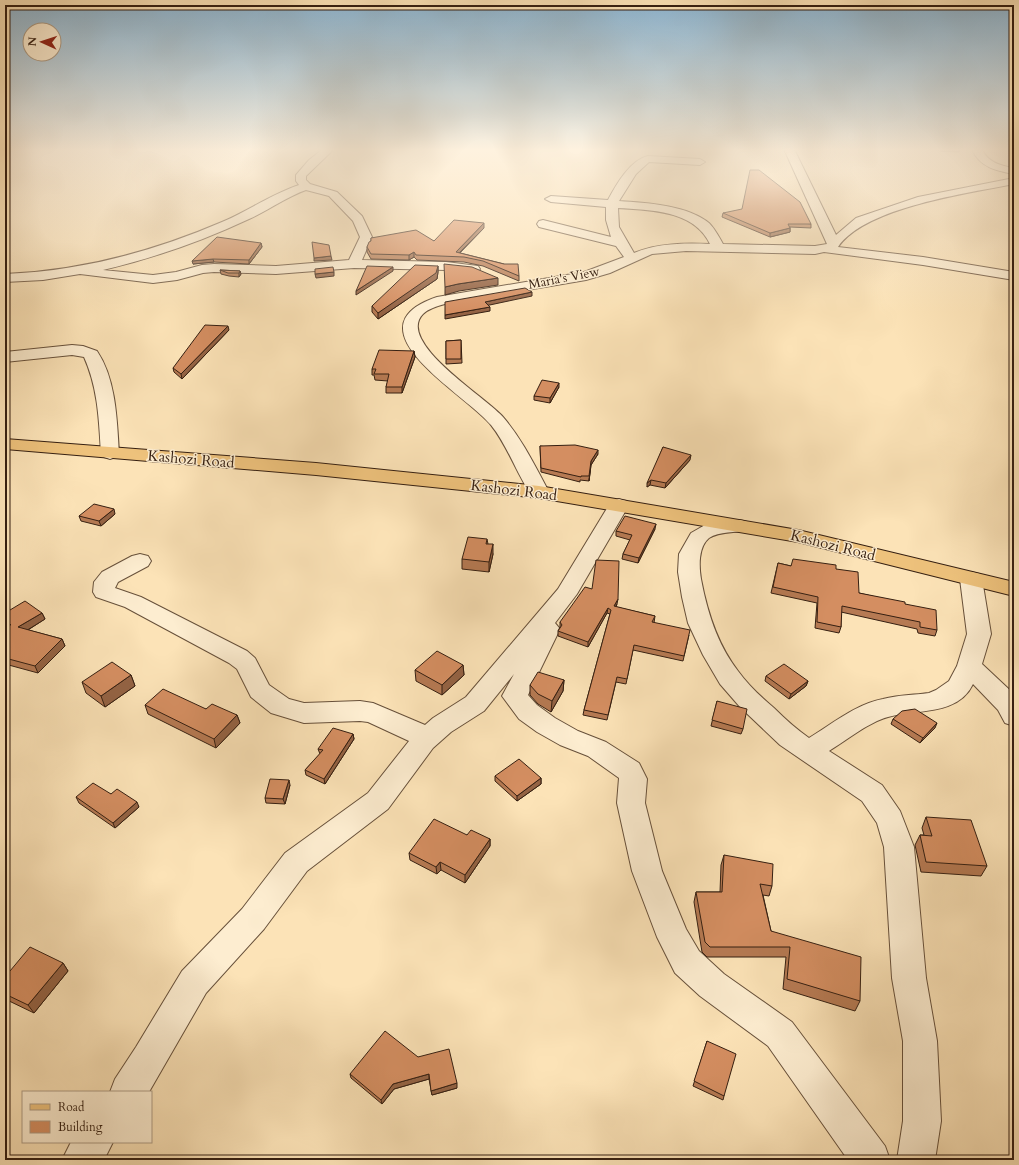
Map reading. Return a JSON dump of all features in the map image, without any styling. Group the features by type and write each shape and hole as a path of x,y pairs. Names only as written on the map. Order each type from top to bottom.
{"main road":[{"name":"Kashozi Road","path":"5,444 316,469 538,492 798,536 971,580 1014,589"}],"street":[{"path":"5,278 28,278 78,270 149,254 246,216 269,203"},
{"path":"342,203 358,219 366,237 354,264"},
{"path":"595,203 654,207 675,212 702,223 712,234 718,247"},
{"path":"812,203 831,246 860,222 910,203"},
{"path":"612,205 612,222 615,232 620,243 631,258"},
{"path":"544,224 620,243"},
{"name":"Maria's View","path":"538,492 507,436 489,411 426,360 419,351 412,338 409,326 414,314 432,303 442,300 586,276 605,270 649,251 664,249 718,247 795,250 831,246 923,261"},
{"path":"923,261 1014,264"},
{"path":"923,261 1014,276"},
{"path":"78,270 153,279 177,276 202,269 232,268 276,270 354,264 446,266 464,267 490,275 517,287"},
{"path":"5,357 72,350 83,351 91,354 101,380 108,414 110,453"},
{"path":"619,505 566,594 515,696 528,712 546,725 569,738 597,749 629,771 633,779 631,804 647,871 672,937 687,962 712,985 780,1034 871,1160"},
{"path":"740,526 712,529 698,537 690,554 689,572 693,598 698,616 715,655 729,678 749,700 789,738 872,793 890,819 899,847 908,978 920,1041 922,1121 916,1160"},
{"path":"140,560 110,576 104,582 104,592 133,602 238,657 246,664 260,691 280,706 304,712 360,711 373,713 428,738"},
{"path":"808,751 862,718 883,708 929,702 946,696 959,687 969,666 979,634 971,580"},
{"path":"129,1091 149,1060 194,982 253,919 296,862 378,801 428,738 442,725 475,704 566,594"},
{"path":"969,666 1008,704 1014,716"},
{"path":"81,1160 93,1143"}],"building":[{"path":"743,203 801,203 811,224 788,224 790,228 770,233 723,213 742,209"},
{"path":"454,220 484,223 456,252 504,264 518,264 519,276 483,261 464,257 416,255 414,252 409,255 371,254 367,247 371,241 371,238 416,230 434,241"},
{"path":"217,237 261,243 249,260 213,259 192,261"},
{"path":"312,242 329,245 331,256 314,258"},
{"path":"444,264 472,267 498,278 445,287"},
{"path":"415,265 438,266 436,273 378,313 372,306"},
{"path":"367,266 393,267 356,291"},
{"path":"333,267 334,272 315,274 315,269"},
{"path":"220,270 240,271 239,273 228,273"},
{"path":"525,288 532,292 485,302 490,307 445,315 445,302"},
{"path":"205,325 228,326 181,374 173,368"},
{"path":"461,340 461,359 446,359 446,341"},
{"path":"379,350 414,351 402,387 386,387 389,374 374,374 376,369 372,369"},
{"path":"542,380 559,383 550,398 534,396"},
{"path":"575,445 598,450 591,461 589,476 581,477 541,468 540,446"},
{"path":"663,447 691,455 666,483 651,480 647,483"},
{"path":"94,504 114,509 99,521 79,516"},
{"path":"625,516 656,524 639,558 623,554 632,535 616,531"},
{"path":"468,537 487,539 486,544 493,544 489,562 462,559"},
{"path":"793,559 836,565 836,569 858,572 859,593 936,610 937,630 920,627 920,622 842,606 841,627 817,622 818,597 773,587 778,563 791,566"},
{"path":"596,560 619,561 618,599 614,606 655,616 652,622 690,630 684,656 634,645 627,679 617,677 608,715 584,710 611,610 608,608 588,642 558,631 562,625 560,622 585,587 592,589"},
{"path":"25,601 42,613 18,627 62,639 35,666 5,658 5,623 11,625 5,621 5,613"},
{"path":"437,651 463,665 442,685 415,670"},
{"path":"112,662 131,675 101,696 82,682"},
{"path":"784,664 808,681 791,694 766,676"},
{"path":"538,672 564,680 552,701 538,694 530,685"},
{"path":"163,689 206,709 212,704 237,715 214,739 145,705"},
{"path":"717,701 747,709 743,729 712,720"},
{"path":"915,709 937,723 923,738 893,719 902,711"},
{"path":"333,728 353,734 324,779 305,770 323,750 318,749"},
{"path":"519,759 541,778 517,796 495,776"},
{"path":"270,779 289,780 283,799 265,798"},
{"path":"93,783 111,794 117,789 137,802 113,823 76,797"},
{"path":"926,817 971,820 987,866 926,862 920,835 932,836"},
{"path":"434,819 467,835 471,830 490,839 465,875 440,862 436,867 409,853"},
{"path":"724,855 773,864 772,886 760,884 771,931 861,957 860,1001 787,979 790,947 710,947 705,942 696,892 722,892"},
{"path":"30,947 63,963 28,1005 5,994 5,968 10,971"},
{"path":"385,1031 418,1057 449,1049 457,1083 431,1091 429,1074 393,1084 381,1100 350,1074"},
{"path":"707,1041 736,1054 724,1096 694,1081"}]}
